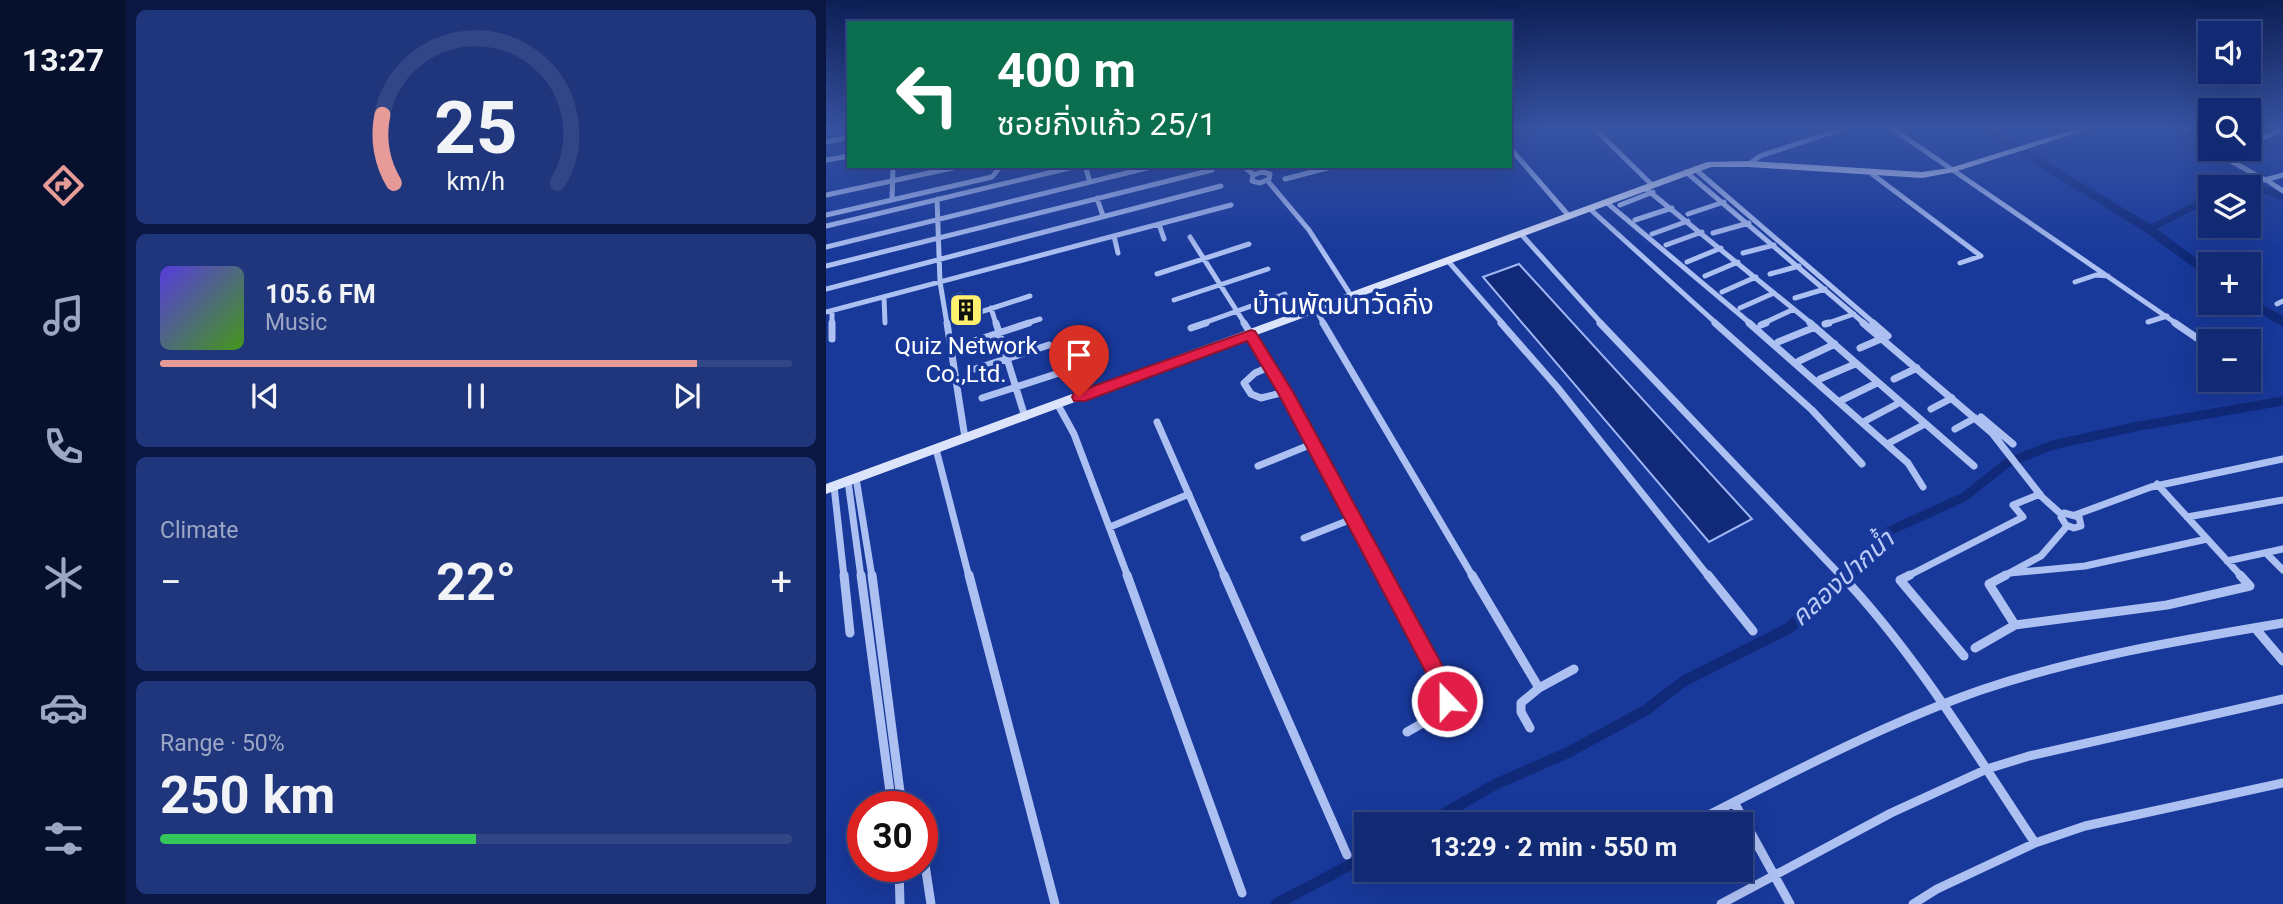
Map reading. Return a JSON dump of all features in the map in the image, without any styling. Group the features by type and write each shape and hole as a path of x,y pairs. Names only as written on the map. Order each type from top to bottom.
{"street":[{"path":"892,200 894,171"},
{"path":"826,195 938,171"},
{"path":"826,215 992,177 997,171"},
{"path":"826,226 1056,171"},
{"path":"1087,171 1090,182"},
{"path":"826,247 1134,171"},
{"path":"826,266 1207,171"},
{"path":"1249,171 1254,175"},
{"path":"1262,171 1251,179 1254,182 1268,180"},
{"path":"1266,171 1270,176 1268,180 1308,230 1353,297"},
{"path":"1285,179 1314,171"},
{"path":"1530,171 1569,216"},
{"path":"1634,171 1672,208 1688,218 1974,466"},
{"path":"850,633 830,488 1690,171"},
{"path":"1690,171 1992,433 2041,495 2062,514"},
{"path":"1690,171 2013,444"},
{"path":"1837,171 1923,175 1944,171"},
{"path":"1953,171 2198,338"},
{"path":"2251,171 2283,191"},
{"path":"1872,174 1981,256 1960,263"},
{"path":"2268,180 2283,175"},
{"path":"826,289 1221,186"},
{"path":"1620,205 1650,188"},
{"path":"1097,198 1103,216"},
{"path":"937,199 940,282 965,438"},
{"path":"1606,202 1695,275 1886,443 1908,463 1923,487"},
{"path":"1652,234 1724,202"},
{"path":"832,340 829,311 1231,205"},
{"path":"1590,208 1812,410 1862,464"},
{"path":"1635,220 1672,208"},
{"path":"1713,233 1749,223"},
{"path":"1159,224 1164,239"},
{"path":"1666,246 1702,232"},
{"path":"1521,234 1547,266 1635,360 1858,593 1943,704 2035,843"},
{"path":"1114,236 1118,253"},
{"path":"1190,237 1271,366 1446,692 1447,701 1443,708 1407,732"},
{"path":"1157,274 1249,244"},
{"path":"1743,253 1774,245"},
{"path":"1687,262 1721,248"},
{"path":"1448,261 1557,387 1753,631"},
{"path":"1705,276 1738,262"},
{"path":"1770,274 1799,266"},
{"path":"1174,300 1268,269"},
{"path":"2076,282 2096,275 2109,276"},
{"path":"1722,292 1756,277"},
{"path":"1795,298 1825,289"},
{"path":"1740,308 1774,293"},
{"path":"1191,328 1285,294"},
{"path":"962,318 1030,296"},
{"path":"884,297 884,323"},
{"path":"991,308 1005,360 1025,417"},
{"path":"1316,310 1539,688"},
{"path":"1760,324 1794,310"},
{"path":"1825,324 1854,314"},
{"path":"2148,322 2167,316"},
{"path":"968,343 1040,319"},
{"path":"1778,342 1815,327"},
{"path":"1860,348 1883,338"},
{"path":"1799,361 1835,344"},
{"path":"975,369 1049,345"},
{"path":"1820,379 1855,364"},
{"path":"1271,366 1249,377 1245,387 1260,399 1285,392"},
{"path":"1894,379 1917,368"},
{"path":"982,398 1059,373"},
{"path":"1842,400 1877,383"},
{"path":"1931,409 1952,398"},
{"path":"1865,421 1899,403"},
{"path":"1058,405 1074,435 1110,527 1242,893"},
{"path":"1955,429 1975,418"},
{"path":"1157,422 1347,855"},
{"path":"1889,443 1925,424"},
{"path":"1258,466 1312,444"},
{"path":"936,449 1055,904"},
{"path":"2075,515 2157,484 2283,459"},
{"path":"852,480 890,791"},
{"path":"852,480 878,612 900,791"},
{"path":"1975,648 2015,625 2167,605 2250,586 2157,484"},
{"path":"1110,527 1189,494"},
{"path":"1964,656 1900,580 2024,517 2013,505 2041,495"},
{"path":"2187,517 2283,500"},
{"path":"2067,512 2075,515 2081,520 2081,526 2067,526 2061,520 2062,514 2067,512"},
{"path":"1304,538 1352,519"},
{"path":"2015,625 1989,584 2041,556 2067,526"},
{"path":"2010,573 2085,566 2207,540"},
{"path":"2227,561 2283,549"},
{"path":"2266,553 2283,570"},
{"path":"1714,812 1870,735 1943,704 2056,669 2283,623"},
{"path":"2255,628 2283,661"},
{"path":"1530,728 1520,708 1525,698 1574,669"},
{"path":"1721,904 1891,813 1987,769 2029,756 2283,699"},
{"path":"1913,904 1937,889 2035,843 2084,826 2283,783"},
{"path":"1734,802 1790,904"},
{"path":"899,882 900,904"},
{"path":"928,882 931,904"}],"shaded area":[{"path":"1519,264 1752,519 1709,542 1483,277"}],"building":[{"path":"962,290 964,297 952,301 950,294"}],"waterway":[{"path":"2054,171 2149,229 2198,266"},
{"path":"2261,188 2283,197"},
{"path":"2149,229 2198,204"},
{"path":"2261,308 2283,322"},
{"name":"คลองปากน้ำ","path":"1850,576 1885,533 1964,497 2007,463 2053,445 2139,426 2283,401"},
{"name":"คลองปากน้ำ","path":"1447,812 1494,785 1569,752 1646,710 1684,681 1789,628 1850,576"},
{"name":"คลองปากน้ำ","path":"1276,904 1354,863"}],"place":[{"name":"Quiz Network Co.,Ltd.","path":"966,310"}],"district":[{"name":"บ้านพัฒนาวัดกิ่ง","path":"1343,304"}],"route":[{"path":"1079,397 1251,335 1271,366 1446,692 1447,701"}]}
